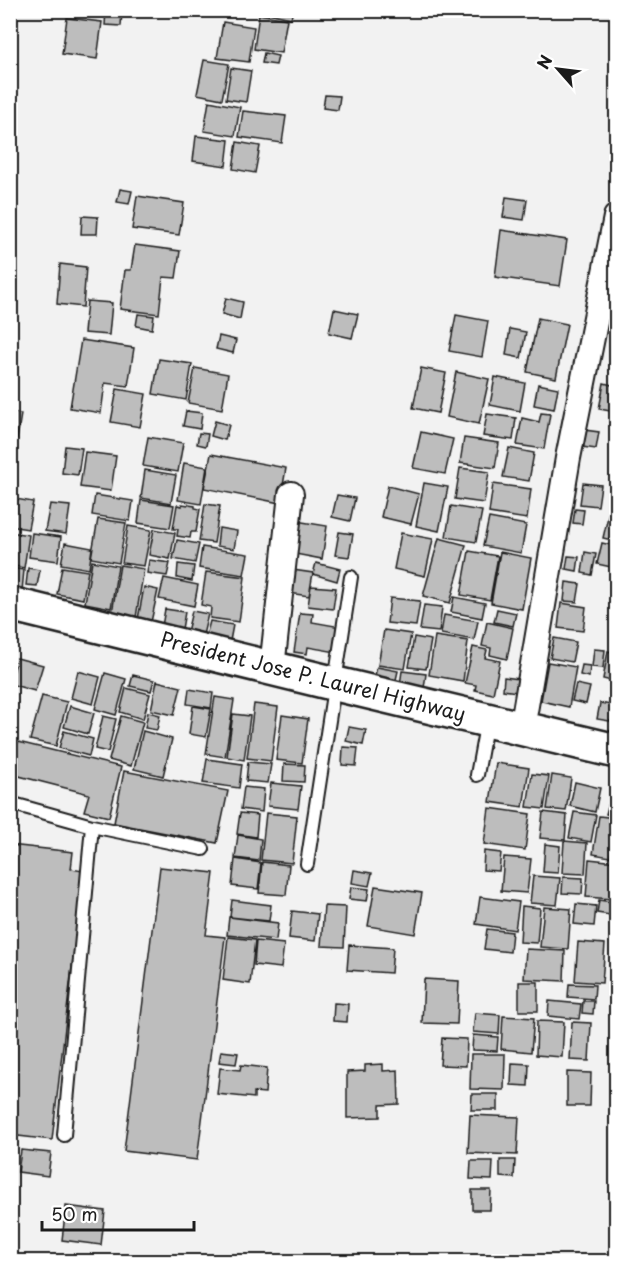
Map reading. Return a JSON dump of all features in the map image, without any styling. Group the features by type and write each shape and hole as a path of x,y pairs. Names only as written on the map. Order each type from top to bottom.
{"highway":[{"name":"President Jose P. Laurel Highway","path":"10,604 616,751"}],"street":[{"path":"522,729 568,458 616,217"},
{"path":"272,668 291,494"}],"lane":[{"path":"307,864 351,577"},
{"path":"477,775 487,719"},
{"path":"10,803 92,826 203,849"},
{"path":"64,1135 92,826"}],"building":[{"path":"106,10 122,11 121,26 105,25"},
{"path":"264,10 293,10 291,18 263,12"},
{"path":"259,14 287,19 281,53 254,49"},
{"path":"67,18 102,22 97,59 62,54"},
{"path":"223,22 254,27 249,62 217,58"},
{"path":"264,53 278,56 276,65 262,63"},
{"path":"204,60 229,64 222,99 197,94"},
{"path":"231,68 251,71 246,102 226,99"},
{"path":"325,95 340,96 338,110 323,108"},
{"path":"209,101 240,107 235,136 204,131"},
{"path":"243,111 286,116 282,143 239,137"},
{"path":"10,132 19,133 17,149 10,148"},
{"path":"196,136 229,140 226,166 193,161"},
{"path":"237,142 260,146 255,173 233,169"},
{"path":"120,189 132,191 129,204 117,202"},
{"path":"137,196 184,203 179,235 132,229"},
{"path":"506,197 527,200 524,220 503,217"},
{"path":"82,216 98,217 97,234 81,234"},
{"path":"501,230 567,240 560,286 495,277"},
{"path":"135,245 180,251 176,278 163,277 159,314 120,309 125,270 131,270"},
{"path":"60,264 86,267 83,307 57,304"},
{"path":"226,298 243,302 240,319 222,314"},
{"path":"87,301 112,303 109,335 84,333"},
{"path":"334,309 358,314 352,338 329,333"},
{"path":"138,314 154,316 152,329 136,326"},
{"path":"456,315 488,321 482,357 449,351"},
{"path":"538,318 567,324 556,378 527,372"},
{"path":"510,329 526,332 521,358 506,355"},
{"path":"219,336 236,340 233,353 216,349"},
{"path":"81,340 134,348 128,386 105,383 101,413 70,408"},
{"path":"159,359 192,364 186,400 153,394"},
{"path":"195,368 228,374 222,409 188,403"},
{"path":"421,368 446,373 438,413 413,408"},
{"path":"456,372 489,379 479,424 447,417"},
{"path":"495,377 525,383 520,411 490,405"},
{"path":"604,383 616,386 616,412 599,409"},
{"path":"538,384 558,388 554,409 534,405"},
{"path":"117,389 146,394 140,427 111,422"},
{"path":"186,411 202,413 200,429 183,426"},
{"path":"10,412 21,414 17,439 10,437"},
{"path":"541,413 550,414 544,449 517,445 522,418 539,422"},
{"path":"487,414 516,418 513,440 483,436"},
{"path":"215,421 229,425 225,440 211,436"},
{"path":"577,429 599,432 596,449 575,446"},
{"path":"421,432 453,439 445,474 413,468"},
{"path":"199,433 208,434 206,446 197,444"},
{"path":"148,437 183,443 178,472 143,466"},
{"path":"464,438 499,443 495,468 460,463"},
{"path":"10,439 15,440 12,459 10,459"},
{"path":"65,446 82,448 78,475 62,473"},
{"path":"509,448 534,453 529,481 503,477"},
{"path":"85,452 116,456 111,491 80,487"},
{"path":"211,454 286,468 280,503 204,488"},
{"path":"184,463 207,467 201,504 178,500"},
{"path":"460,468 489,472 484,503 455,499"},
{"path":"145,470 176,475 171,503 141,498"},
{"path":"424,483 448,487 439,531 416,526"},
{"path":"583,483 601,485 598,506 580,504"},
{"path":"493,484 531,489 527,519 489,513"},
{"path":"388,486 419,494 411,524 381,517"},
{"path":"95,495 133,501 130,521 92,515"},
{"path":"337,495 355,498 350,521 332,517"},
{"path":"10,498 33,502 28,529 10,526"},
{"path":"141,500 174,505 170,528 138,523"},
{"path":"50,504 70,506 66,534 45,531"},
{"path":"182,504 200,509 196,532 191,532 190,538 177,536 178,529 173,529 177,505 182,506"},
{"path":"205,504 220,506 214,543 199,541"},
{"path":"451,506 482,511 476,542 446,537"},
{"path":"575,509 584,510 582,524 573,523"},
{"path":"609,512 616,513 616,541 603,538"},
{"path":"489,518 526,525 521,553 483,546"},
{"path":"98,519 126,523 119,563 91,558"},
{"path":"296,521 327,526 322,559 290,553"},
{"path":"128,526 151,530 144,566 122,563"},
{"path":"219,528 237,531 234,549 217,546"},
{"path":"154,529 175,533 170,559 149,555"},
{"path":"10,532 29,535 24,568 10,565"},
{"path":"339,532 353,534 349,557 335,555"},
{"path":"32,533 61,537 58,561 29,557"},
{"path":"401,533 433,539 425,576 394,569"},
{"path":"439,538 466,545 450,603 423,596"},
{"path":"177,540 199,544 195,563 173,559"},
{"path":"65,543 92,548 89,569 61,564"},
{"path":"602,543 616,546 616,568 597,564"},
{"path":"202,547 248,554 244,575 199,568"},
{"path":"469,551 498,556 490,600 461,595"},
{"path":"500,552 531,558 522,609 491,603"},
{"path":"585,552 596,554 592,575 582,573"},
{"path":"568,556 579,557 577,571 566,569"},
{"path":"149,560 170,563 167,576 147,573"},
{"path":"92,561 118,566 111,608 85,603"},
{"path":"316,563 340,569 337,581 313,574"},
{"path":"178,564 194,566 192,581 177,578"},
{"path":"120,565 144,569 136,617 112,613"},
{"path":"62,567 88,571 83,599 57,594"},
{"path":"10,568 24,570 22,591 10,590"},
{"path":"28,568 40,570 37,586 26,585"},
{"path":"286,569 313,573 309,596 282,592"},
{"path":"206,572 245,577 239,622 210,618 211,607 201,605"},
{"path":"164,578 198,585 194,606 159,599"},
{"path":"566,582 580,584 577,602 564,601"},
{"path":"311,586 336,588 333,609 308,606"},
{"path":"144,587 158,590 151,622 138,619"},
{"path":"454,597 485,603 482,618 451,612"},
{"path":"390,598 420,601 416,626 387,623"},
{"path":"561,603 586,607 583,631 558,628"},
{"path":"424,605 442,607 439,632 420,630"},
{"path":"165,609 185,612 182,629 162,626"},
{"path":"497,609 516,613 513,626 494,622"},
{"path":"192,611 208,614 203,635 187,632"},
{"path":"300,613 313,614 312,622 341,627 336,652 308,647 307,654 294,652"},
{"path":"444,615 478,621 474,640 441,634"},
{"path":"210,621 233,625 230,641 206,636"},
{"path":"487,622 513,628 507,659 490,655 491,648 482,646"},
{"path":"384,630 411,634 405,669 378,665"},
{"path":"435,636 468,641 463,681 429,675"},
{"path":"414,637 431,640 426,669 409,667"},
{"path":"554,638 576,642 572,662 550,658"},
{"path":"473,647 487,650 485,658 500,661 493,694 475,690 476,685 465,683"},
{"path":"594,649 605,650 603,668 592,667"},
{"path":"608,651 616,653 616,682 603,679"},
{"path":"17,658 43,665 35,691 10,684"},
{"path":"548,662 576,667 569,707 541,701"},
{"path":"582,665 590,666 589,677 580,675"},
{"path":"377,667 398,671 395,684 374,680"},
{"path":"78,671 100,677 93,704 71,698"},
{"path":"402,671 426,674 424,688 400,685"},
{"path":"105,673 126,679 116,715 95,709"},
{"path":"133,675 154,680 151,691 130,686"},
{"path":"504,677 519,679 517,692 503,690"},
{"path":"157,681 181,687 174,715 151,710"},
{"path":"576,684 590,687 586,704 572,701"},
{"path":"126,688 150,694 143,719 120,712"},
{"path":"189,689 213,693 211,708 187,704"},
{"path":"42,696 67,702 56,746 30,740"},
{"path":"215,697 234,700 225,757 206,754"},
{"path":"600,703 616,706 616,722 597,719"},
{"path":"254,704 278,707 271,761 247,758"},
{"path":"70,706 94,713 88,734 64,727"},
{"path":"193,706 211,709 206,737 189,734"},
{"path":"148,712 160,715 157,730 145,728"},
{"path":"233,714 250,716 244,760 227,757"},
{"path":"282,715 308,719 302,763 276,760"},
{"path":"103,716 116,719 108,752 95,749"},
{"path":"121,716 143,722 131,766 109,760"},
{"path":"349,727 366,730 363,745 346,741"},
{"path":"64,731 93,739 89,756 59,748"},
{"path":"143,731 172,739 163,776 134,769"},
{"path":"10,740 121,767 109,817 84,811 89,794 11,774 10,776"},
{"path":"343,747 358,748 356,766 342,765"},
{"path":"207,759 242,764 239,788 203,783"},
{"path":"248,762 271,764 268,783 246,781"},
{"path":"496,763 529,768 523,807 490,802"},
{"path":"284,764 305,765 304,782 283,781"},
{"path":"124,771 228,791 217,843 114,823"},
{"path":"532,774 549,776 544,809 527,807"},
{"path":"552,775 571,778 566,811 547,809"},
{"path":"575,782 600,788 595,812 570,806"},
{"path":"271,783 301,786 298,809 268,806"},
{"path":"244,787 264,789 262,812 241,809"},
{"path":"612,792 616,794 616,817 606,814"},
{"path":"489,808 530,814 525,850 484,844"},
{"path":"543,812 567,815 565,840 540,838"},
{"path":"574,812 596,815 591,842 569,838"},
{"path":"240,813 258,815 256,837 237,834"},
{"path":"266,813 297,816 292,863 261,860"},
{"path":"599,816 616,818 610,857 593,854"},
{"path":"238,835 261,839 259,861 235,858"},
{"path":"564,841 587,843 585,874 562,873"},
{"path":"545,844 560,846 558,873 543,872"},
{"path":"10,845 73,852 71,869 83,871 52,1140 10,1135"},
{"path":"484,851 501,853 499,871 483,870"},
{"path":"504,857 531,859 527,893 501,891"},
{"path":"235,859 261,863 258,889 232,886"},
{"path":"589,859 616,862 612,899 586,897"},
{"path":"262,862 289,865 286,895 259,893"},
{"path":"160,867 214,873 206,935 225,937 197,1160 124,1151"},
{"path":"354,870 372,873 369,886 352,883"},
{"path":"533,876 560,878 557,905 530,903"},
{"path":"563,877 583,878 582,894 562,893"},
{"path":"375,886 422,893 415,934 368,926"},
{"path":"351,887 369,889 367,901 349,899"},
{"path":"480,897 519,902 515,930 476,924"},
{"path":"232,900 271,905 269,921 230,917"},
{"path":"599,900 611,902 610,915 597,913"},
{"path":"576,904 596,906 594,926 574,924"},
{"path":"324,906 346,907 344,947 321,946"},
{"path":"522,906 540,908 537,943 520,942"},
{"path":"544,907 571,909 568,949 540,947"},
{"path":"292,911 318,914 315,941 289,938"},
{"path":"229,917 278,923 276,940 227,935"},
{"path":"487,929 512,932 510,952 484,949"},
{"path":"228,937 255,940 250,984 223,980"},
{"path":"256,941 284,944 281,968 254,965"},
{"path":"578,942 605,944 602,983 575,981"},
{"path":"349,945 393,948 391,973 347,970"},
{"path":"526,949 565,951 564,981 524,979"},
{"path":"424,979 459,981 457,1024 422,1023"},
{"path":"519,982 538,982 538,1011 519,1011"},
{"path":"569,984 595,985 594,999 568,997"},
{"path":"549,1001 581,1004 579,1019 548,1016"},
{"path":"583,1001 594,1001 593,1014 582,1013"},
{"path":"334,1003 348,1004 347,1022 333,1021"},
{"path":"475,1013 500,1015 499,1034 473,1032"},
{"path":"503,1016 534,1018 531,1052 501,1049"},
{"path":"537,1021 564,1022 562,1057 536,1055"},
{"path":"572,1022 591,1023 589,1061 570,1060"},
{"path":"473,1035 498,1037 497,1051 472,1050"},
{"path":"442,1038 467,1039 466,1066 440,1065"},
{"path":"221,1051 238,1053 236,1064 219,1062"},
{"path":"471,1054 505,1054 504,1090 470,1089"},
{"path":"512,1063 529,1064 528,1086 511,1085"},
{"path":"383,1064 383,1071 398,1070 399,1104 380,1105 380,1117 347,1118 347,1072 365,1071 365,1065"},
{"path":"241,1065 267,1068 265,1093 254,1092 254,1098 217,1094 220,1068 240,1070"},
{"path":"567,1072 591,1073 590,1106 567,1106"},
{"path":"472,1094 498,1094 498,1110 471,1110"},
{"path":"470,1115 519,1117 517,1155 468,1153"},
{"path":"21,1150 51,1153 48,1176 18,1172"},
{"path":"500,1160 515,1160 514,1178 500,1177"},
{"path":"471,1161 493,1161 492,1180 470,1179"},
{"path":"472,1190 491,1190 490,1210 472,1210"},
{"path":"66,1206 105,1211 101,1245 62,1240"}]}
